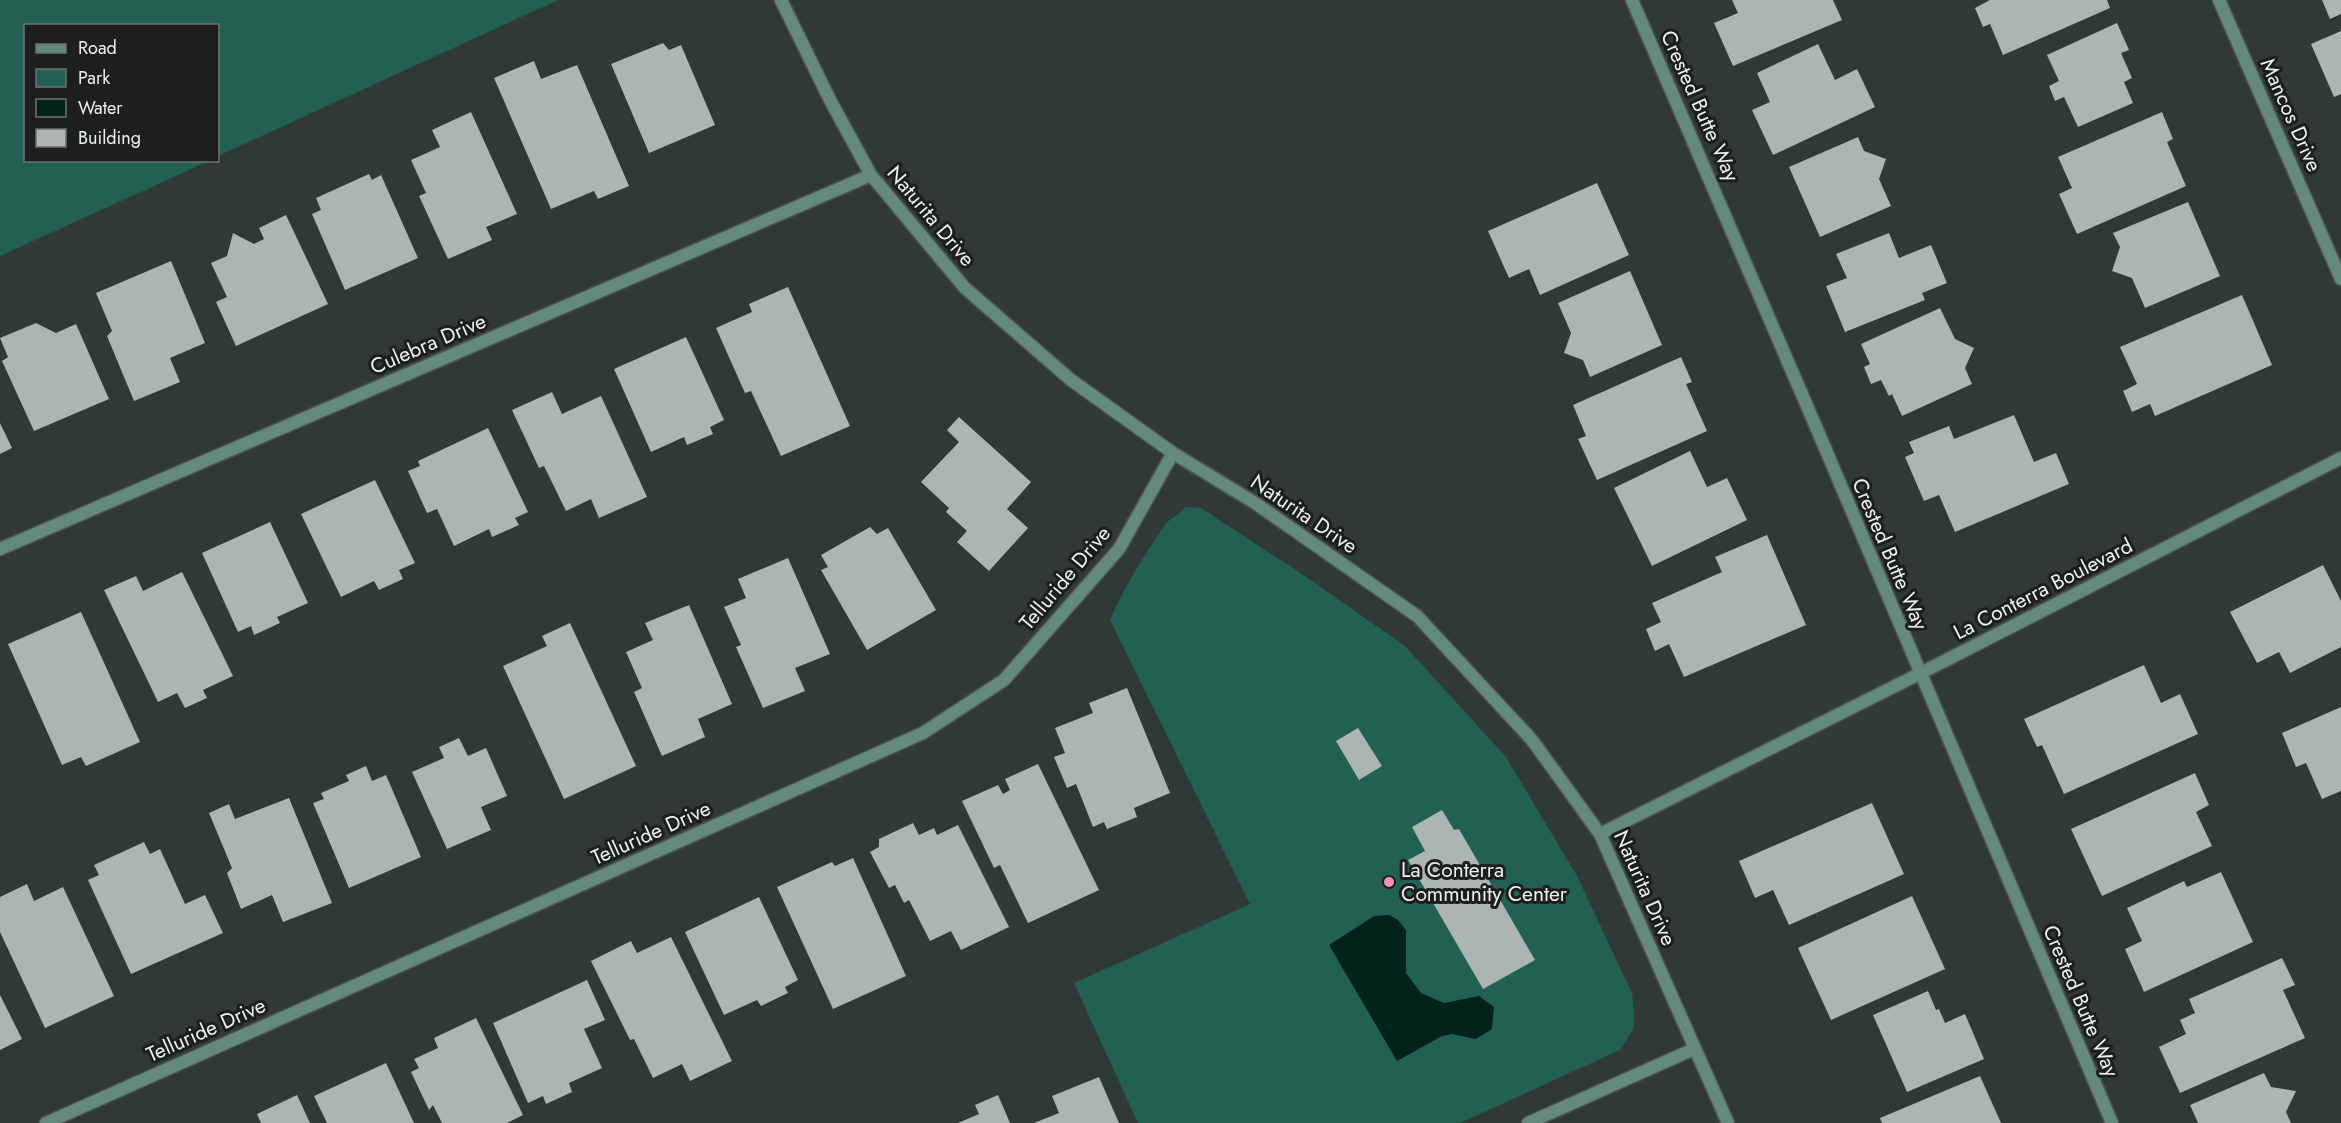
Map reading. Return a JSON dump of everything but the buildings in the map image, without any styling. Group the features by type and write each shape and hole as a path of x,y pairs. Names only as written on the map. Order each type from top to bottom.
{"street":[{"name":"Naturita Drive","path":"781,0 830,100 871,175 965,288 1071,380 1173,453 1255,503 1417,616 1532,740 1600,834 1728,1123"},
{"name":"Crested Butte Way","path":"1632,0 1752,273 2112,1123"},
{"name":"Mancos Drive","path":"2219,0 2341,279"},
{"name":"Culebra Drive","path":"0,549 871,175"},
{"name":"Telluride Drive","path":"46,1123 923,733 1004,680 1119,549 1173,453"},
{"name":"La Conterra Boulevard","path":"1600,834 1920,674 2341,458"},
{"path":"1528,1123 1694,1049"}],"green space":[{"path":"0,0 558,0 219,156 219,24 24,24 24,162 207,162 0,256"},
{"path":"1185,507 1201,508 1302,574 1405,646 1506,757 1577,876 1632,993 1633,1029 1620,1050 1460,1123 1138,1123 1074,983 1250,904 1110,620 1128,584 1164,526"}],"water":[{"path":"1389,915 1398,920 1406,930 1406,973 1421,993 1444,1003 1479,996 1494,1007 1492,1029 1476,1039 1452,1034 1442,1036 1397,1061 1329,945 1374,916"}],"place":[{"name":"La Conterra Community Center","path":"1389,882"}]}
